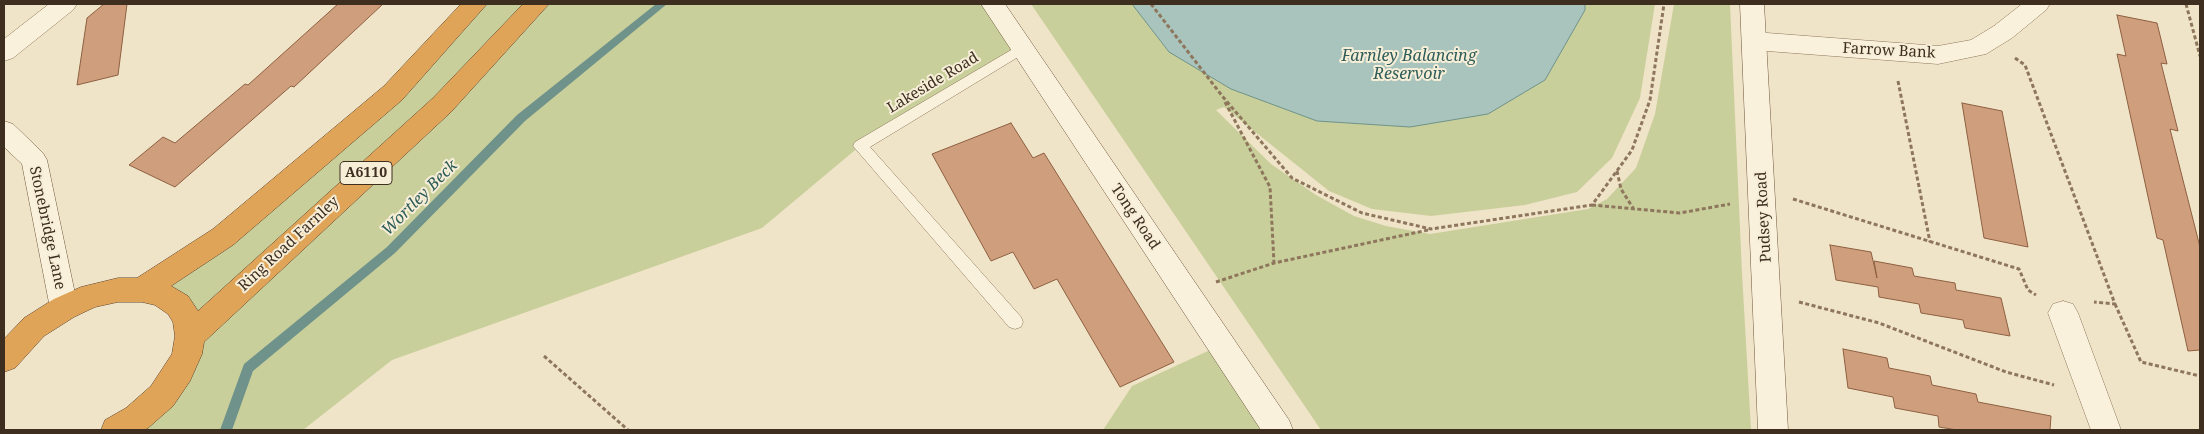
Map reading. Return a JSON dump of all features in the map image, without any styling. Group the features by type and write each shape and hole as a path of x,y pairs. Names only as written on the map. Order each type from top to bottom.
{"highway":[{"name":"A6110","path":"142,290 222,237 393,93 475,4"},
{"name":"Ring Road Farnley","path":"190,336 442,105 537,4"},
{"path":"4,359 34,327 64,308 91,296 109,292 142,290 163,295 178,305 187,319 190,336 187,354 179,372 162,396 131,426"}],"street":[{"path":"4,52 65,4"},
{"name":"Tong Road","path":"993,4 1278,430"},
{"name":"Pudsey Road","path":"1752,4 1773,430"},
{"name":"Farrow Bank","path":"1754,42 1893,53 1938,54 1977,48 1990,40 2031,6"},
{"name":"Stonebridge Lane","path":"4,131 34,160 64,308"},
{"path":"2063,313 2106,430"}],"lane":[{"name":"Lakeside Road","path":"1015,322 860,146 1023,48"}],"path":[{"path":"1150,4 1223,97 1292,178 1362,213 1431,229"},
{"path":"1592,205 1632,150 1650,100 1664,4"},
{"path":"2186,4 2200,56"},
{"path":"1990,40 2026,65 2115,304 2141,362 2200,376"},
{"path":"1893,53 1930,242"},
{"path":"1223,97 1270,187 1274,263"},
{"path":"1617,171 1621,189 1634,209"},
{"path":"1185,292 1274,263 1431,229 1592,205 1680,213 1782,196 2019,269 2028,290 2063,313 2077,300 2115,304"},
{"path":"1767,294 1879,323 2006,372 2045,384 2092,392"},
{"path":"544,356 628,430"}],"green space":[{"path":"475,4 993,4 1023,48 860,146 762,228 392,360 303,430 139,430 137,418 179,372 187,319 142,290 393,93"},
{"path":"1031,4 1132,4 1169,52 1585,11 1585,4 1655,4 1640,98 1612,158 1577,192 1525,205 1431,216 1372,209 1329,191 1224,107 1216,110 1271,164 1316,195 1354,216 1386,226 1430,234 1588,209 1607,199 1636,168 1655,114 1674,4 1730,4 1751,430 1321,430"},
{"path":"1221,345 1278,430 1103,430 1132,386"}],"water":[{"name":"Farnley Balancing Reservoir","path":"1132,4 1585,4 1585,10 1545,80 1488,114 1410,127 1317,121 1231,89 1169,52"}],"building":[{"path":"104,4 127,4 118,75 77,85 87,18"},
{"path":"338,4 383,4 294,87 291,86 175,187 129,165 163,137 175,143 245,84 248,85"},
{"path":"2117,15 2157,23 2167,64 2161,63 2178,131 2170,129 2200,247 2200,350 2188,351 2163,240 2157,238 2117,54 2126,56"},
{"path":"1962,103 2002,111 2028,247 1984,238"},
{"path":"1011,123 1033,158 1044,153 1174,362 1120,387 1057,279 1034,289 1013,252 991,261 932,154"},
{"path":"1830,245 1871,252 1877,278 1874,261 1912,268 1914,276 1955,283 1956,290 2001,298 2010,336 1965,328 1963,320 1921,313 1919,304 1879,297 1878,287 1836,280"},
{"path":"1843,349 1887,358 1889,368 1930,376 1932,385 1976,394 1978,402 2051,416 2050,430 1957,430 1939,427 1938,416 1895,408 1893,397 1848,388"}],"waterway":[{"name":"Wortley Beck","path":"226,430 248,368 391,250 521,118 662,4"}]}
